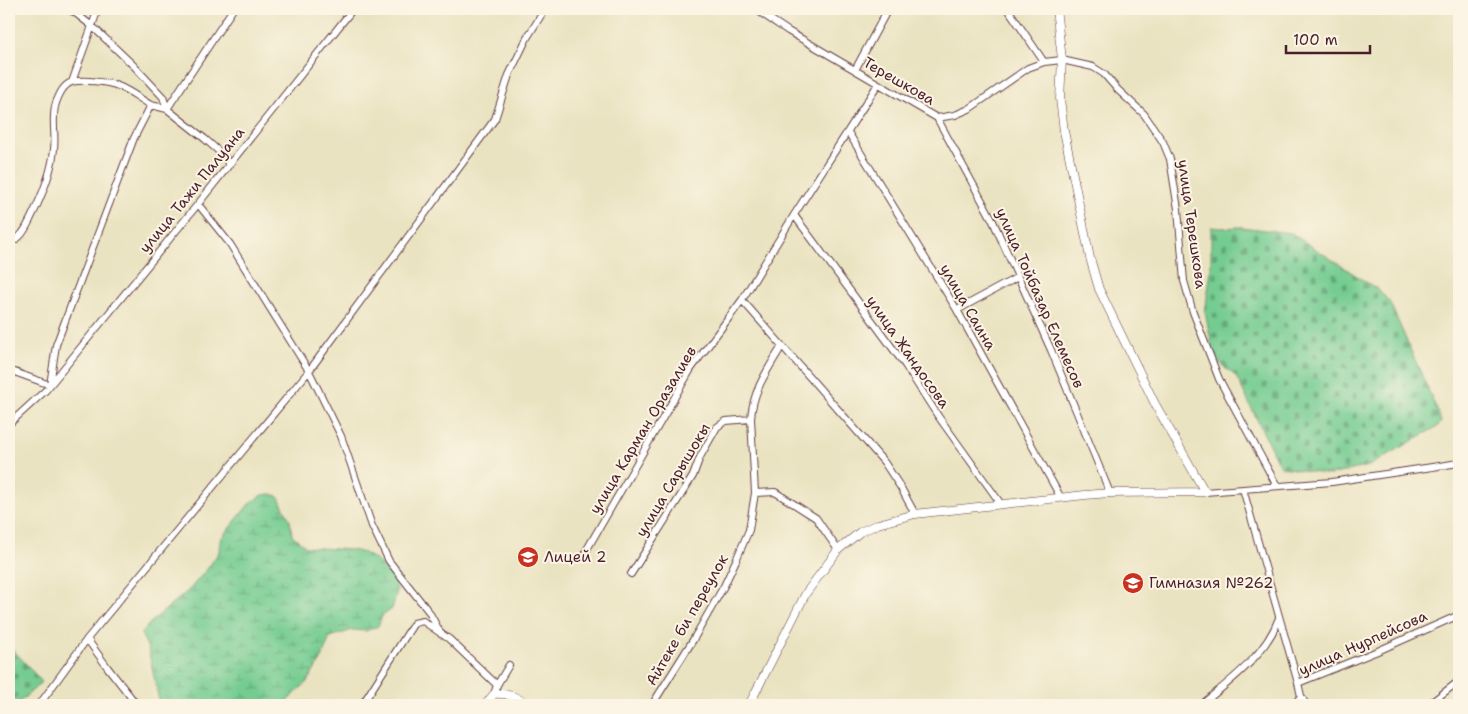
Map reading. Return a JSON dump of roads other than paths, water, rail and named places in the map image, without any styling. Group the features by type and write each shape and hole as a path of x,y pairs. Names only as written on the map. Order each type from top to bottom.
{"street":[{"path":"9,14 10,9"},
{"path":"67,9 92,26 134,66 163,97 167,110"},
{"path":"72,82 98,9"},
{"path":"167,110 233,9"},
{"name":"улица Тажи Палуана","path":"9,424 50,385 198,204 228,163 353,9"},
{"path":"39,705 88,639 309,371 495,120 509,74 527,38 545,9"},
{"name":"Терешкова","path":"755,9 788,31 937,118 955,115 969,108 1028,68 1044,62 1062,60"},
{"path":"855,70 888,9"},
{"path":"1008,9 1044,62"},
{"path":"1056,9 1062,60 1060,98 1064,132 1090,258 1099,289 1156,404 1205,492"},
{"name":"улица Терешкова","path":"1062,60 1093,67 1104,74 1144,114 1163,142 1170,159 1178,209 1184,281 1193,312 1219,379 1277,486"},
{"path":"9,242 24,233 37,206 48,176 54,149 56,103 63,88 72,82 96,81 118,86 151,104 167,110 205,139 224,156 228,163"},
{"name":"улица Карман Оразалиев","path":"586,551 691,370 742,300 878,84"},
{"path":"9,370 50,385 56,345 134,138 151,104"},
{"name":"улица Тойбазар Елемесов","path":"937,118 992,219 1110,493"},
{"name":"улица Саина","path":"848,132 957,310 1061,498"},
{"path":"198,204 230,244 309,371 341,436 372,526 389,561 429,612 441,634"},
{"name":"улица Жандосова","path":"794,215 905,365 938,416 1001,504"},
{"path":"957,310 1018,277"},
{"path":"742,300 884,462 915,514"},
{"name":"Айтеке би переулок","path":"652,705 724,586 748,530 755,493 751,419 754,397 782,346"},
{"name":"улица Сарышокы","path":"631,574 693,476 700,457 717,427 726,421 751,419"},
{"path":"749,705 806,593 838,550 860,532 878,524 915,514 1001,504 1110,493 1205,492 1332,482 1459,462"},
{"path":"1243,489 1298,683"},
{"path":"755,493 775,492 816,518 838,550"},
{"name":"улица Нурпейсова","path":"1294,705 1301,696 1298,683 1380,650 1459,615"},
{"path":"1202,705 1258,656 1280,618"},
{"path":"362,705 414,623 423,621 449,639 497,685"},
{"path":"88,639 137,705"},
{"path":"485,705 494,694 508,665"},
{"path":"1428,705 1459,681"},
{"path":"494,694 504,693 528,705"},
{"path":"1301,696 1306,705"}],"place":[{"name":"Лицей 2","path":"528,557"},
{"name":"Гимназия №262","path":"1133,583"}]}
